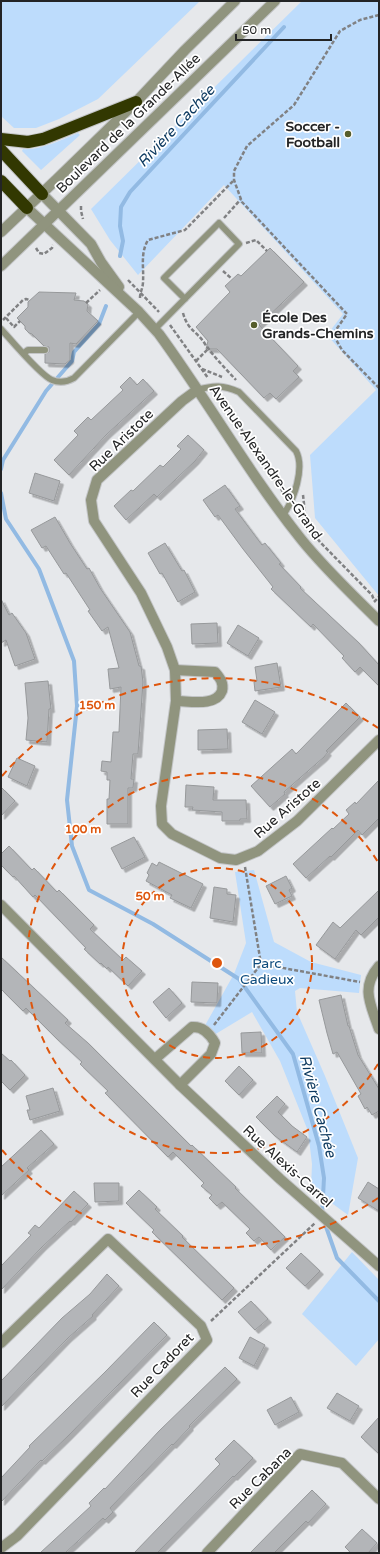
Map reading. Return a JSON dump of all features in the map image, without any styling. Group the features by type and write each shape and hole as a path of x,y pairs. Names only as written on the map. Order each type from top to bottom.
{"highway":[{"path":"1,139 28,142 43,139 136,102"},
{"path":"1,150 42,194"},
{"path":"1,181 27,208"}],"street":[{"name":"Boulevard de la Grande-Allée","path":"1,232 136,102 234,1"},
{"name":"Boulevard de la Grande-Allée","path":"1,266 275,1"},
{"name":"Avenue Alexandre-le-Grand","path":"42,194 91,244 104,268 139,312"},
{"name":"Avenue Alexandre-le-Grand","path":"27,208 139,312 155,329 283,515 319,560 379,621"},
{"name":"Rue Aristote","path":"197,390 182,401 97,480 90,500 94,521 141,593 167,647 175,670 176,701 161,806 162,824 172,834 220,858 236,860 244,857 258,851 297,821 379,740"},
{"path":"175,670 215,672 222,680 223,688 220,696 212,701 176,701"},
{"name":"Rue Alexis-Carrel","path":"1,905 180,1085 280,1179 379,1266"},
{"path":"379,966 372,974 367,994 379,1029"},
{"path":"154,1059 192,1028 197,1027 203,1029 215,1043 214,1048 211,1054 180,1085"},
{"name":"Rue Cadoret","path":"1,1343 108,1240 201,1326 207,1340 17,1536 1,1548"},
{"name":"Rue Cabana","path":"207,1553 300,1454 342,1463 379,1499"}],"lane":[{"path":"155,329 185,299 239,244 219,223 164,278 185,299"},
{"path":"1,329 43,374 52,380 59,382 71,380 139,312"},
{"path":"24,353 28,350 45,350"},
{"path":"197,390 219,386 239,392 296,451 300,462 298,475 293,497 283,515"}],"path":[{"path":"379,15 360,20 340,31 294,106 247,146 234,172 234,180 242,202 347,314 333,334 342,350 379,388"},
{"path":"140,292 143,283 143,254 148,240 185,230 234,180"},
{"path":"230,211 241,199"},
{"path":"256,240 267,251"},
{"path":"38,251 39,253 44,254 52,248"},
{"path":"86,303 100,290"},
{"path":"20,321 14,327 4,319 23,300 30,300"},
{"path":"182,311 185,323 205,343 208,349 239,384"},
{"name":"Avenue Alexandre-le-Grand","path":"170,325 202,369"},
{"path":"196,361 208,349"},
{"name":"Avenue Alexandre-le-Grand","path":"221,400 278,485"},
{"name":"Avenue Alexandre-le-Grand","path":"306,524 320,542 372,595"},
{"path":"208,1034 262,964 244,857"},
{"path":"262,964 369,984"},
{"path":"202,1330 322,1216"}],"green space":[{"path":"1,1 200,1 98,99 59,119 36,128 14,128 1,116"},
{"path":"302,1 379,1 379,596 315,518 310,455 376,390 327,335 343,314 224,185 138,275 110,240 91,209"},
{"path":"78,133 80,135 41,170 22,151 23,149 36,148 51,144"},
{"name":"Parc Cadieux","path":"254,870 274,942 311,962 361,975 359,993 300,988 295,991 297,1012 358,1158 348,1215 311,1188 312,1164 308,1131 280,1061 252,1012 214,1035 203,1029 234,974 246,943 235,872"},
{"path":"352,1252 379,1280 379,1339 356,1366 302,1314"}],"building":[{"path":"270,248 304,282 259,325 298,366 293,371 299,377 276,399 270,393 264,398 217,349 206,349 208,341 196,327 230,292 225,286 238,274 241,276"},
{"path":"39,292 76,293 74,300 84,301 88,304 87,311 98,321 76,344 70,343 70,360 65,364 45,363 45,354 49,352 49,347 44,346 32,334 29,333 25,329 25,326 17,318 28,307 28,302"},
{"path":"130,377 137,385 143,379 154,391 106,435 69,475 54,460 78,435 74,431 88,417 91,420 123,390 120,387"},
{"path":"188,435 204,450 195,461 157,497 154,494 126,520 114,506 131,490 133,491 160,465 163,467 181,449 177,446"},
{"path":"35,473 60,481 54,501 29,493"},
{"path":"225,485 240,506 235,509 262,545 265,543 281,563 279,564 301,587 300,588 359,643 379,665 379,686 360,667 355,672 342,658 344,656 313,624 311,627 271,589 273,587 218,515 215,517 203,500"},
{"path":"55,517 70,543 87,569 89,568 100,588 130,632 139,666 141,666 143,682 138,754 133,754 131,779 134,779 133,788 128,788 128,824 107,824 107,799 109,799 110,780 107,780 107,772 101,771 102,761 111,762 113,732 119,732 121,687 110,689 108,669 119,668 108,627 102,631 88,611 90,610 66,573 64,574 46,546 42,548 31,530"},
{"path":"165,543 182,571 184,570 195,592 178,602 162,573 160,574 148,553"},
{"path":"1,599 9,615 12,613 26,633 35,659 15,666 6,640 1,643"},
{"path":"217,623 218,643 192,644 191,624"},
{"path":"238,625 259,638 248,656 227,643"},
{"path":"277,663 281,687 255,691 254,682 257,681 255,667"},
{"path":"48,681 51,709 49,709 47,742 26,740 28,718 25,683"},
{"path":"255,700 275,712 262,734 242,722"},
{"path":"346,703 360,717 326,751 328,752 324,757 284,792 285,794 270,807 251,786 292,749 296,754"},
{"path":"227,729 228,749 198,750 198,730"},
{"path":"17,758 35,766 27,786 8,777"},
{"path":"379,780 379,818 362,835 358,830 331,857 330,856 306,878 293,864 349,814 346,810 355,802 356,804"},
{"path":"186,785 214,787 213,800 246,800 247,819 240,819 240,821 222,821 222,812 192,810 193,807 185,807"},
{"path":"1,787 15,801 1,816"},
{"path":"134,837 145,857 122,869 111,848"},
{"path":"9,846 32,870 34,868 57,892 59,890 94,925 90,929 123,960 126,957 142,971 128,986 108,967 107,969 101,963 100,964 84,949 86,948 35,895 33,897 14,876 13,877 1,865 1,854"},
{"path":"159,862 203,884 191,908 170,898 172,895 146,881 149,875 147,873 152,863 157,866"},
{"path":"286,876 292,888 289,890 292,896 275,904 266,886"},
{"path":"214,887 227,889 227,894 236,895 233,922 210,918"},
{"path":"379,890 379,917 361,935 356,930 335,959 316,945 333,922 340,928"},
{"path":"1,957 68,1020 65,1023 88,1043 191,1146 192,1145 236,1187 235,1188 285,1237 271,1250 259,1237 254,1241 246,1233 250,1229 222,1202 217,1206 209,1198 212,1195 201,1186 204,1183 173,1152 168,1157 105,1093 108,1091 80,1064 82,1062 26,1008 23,1011 1,989"},
{"path":"192,982 218,983 217,1003 191,1002"},
{"path":"169,988 182,1003 166,1018 153,1002"},
{"path":"341,995 348,1026 358,1055 379,1089 379,1111 372,1115 367,1107 365,1109 358,1096 361,1094 337,1052 333,1054 327,1033 319,1000"},
{"path":"261,1032 262,1053 242,1053 241,1033"},
{"path":"1,1053 10,1061 11,1060 25,1075 10,1090 1,1081"},
{"path":"239,1066 253,1080 239,1095 225,1081"},
{"path":"53,1088 60,1111 30,1120 27,1110 30,1110 26,1096"},
{"path":"277,1096 285,1104 278,1112 292,1126 307,1137 297,1152 275,1136 256,1117"},
{"path":"41,1130 54,1144 27,1168 29,1170 1,1196 1,1167"},
{"path":"368,1182 379,1189 379,1211 358,1198"},
{"path":"94,1183 119,1183 119,1201 95,1202"},
{"path":"139,1190 157,1207 155,1209 183,1236 182,1237 234,1288 222,1300 152,1232 154,1230 126,1203"},
{"path":"74,1191 88,1204 71,1222 70,1221 42,1247 1,1290 1,1266 31,1235 28,1233 35,1225 39,1228"},
{"path":"301,1253 320,1271 305,1286 286,1268"},
{"path":"107,1274 119,1286 92,1315 93,1316 68,1338 1,1407 1,1381 62,1318 90,1294"},
{"path":"251,1301 268,1319 255,1330 238,1312"},
{"path":"154,1322 167,1335 68,1436 42,1461 41,1460 1,1502 1,1478 30,1447 29,1446"},
{"path":"250,1337 265,1345 254,1366 239,1358"},
{"path":"225,1367 237,1379 189,1426 190,1427 173,1445 172,1444 110,1508 113,1512 105,1520 103,1518 65,1553 40,1553 91,1506 89,1503 104,1488 105,1489 159,1431"},
{"path":"337,1393 359,1406 350,1421 327,1408"},
{"path":"291,1397 299,1412 275,1425 267,1410"},
{"path":"379,1417 379,1454 361,1437"},
{"path":"234,1440 253,1458 234,1477 233,1476 157,1553 134,1553 220,1464 215,1459"},
{"path":"312,1490 326,1504 308,1523 306,1521 274,1553 250,1553"},
{"path":"362,1529 377,1543 368,1553 351,1553 345,1547"}],"waterway":[{"name":"Rivière Cachée","path":"120,256 123,241 120,226 121,207 130,192 284,27"},
{"name":"Rivière Cachée","path":"1,469 3,460 46,391 72,361 74,352 99,324 106,306"},
{"name":"Rivière Cachée","path":"1,493 6,519 39,569 74,661 77,706 67,800 72,846 89,890 153,924 239,979 293,1054 319,1146 324,1178 322,1215"},
{"name":"Rivière Cachée","path":"324,1221 337,1258 379,1301"}],"place":[{"name":"Soccer - Football","path":"348,134"},
{"name":"École Des Grands-Chemins","path":"254,325"}]}
